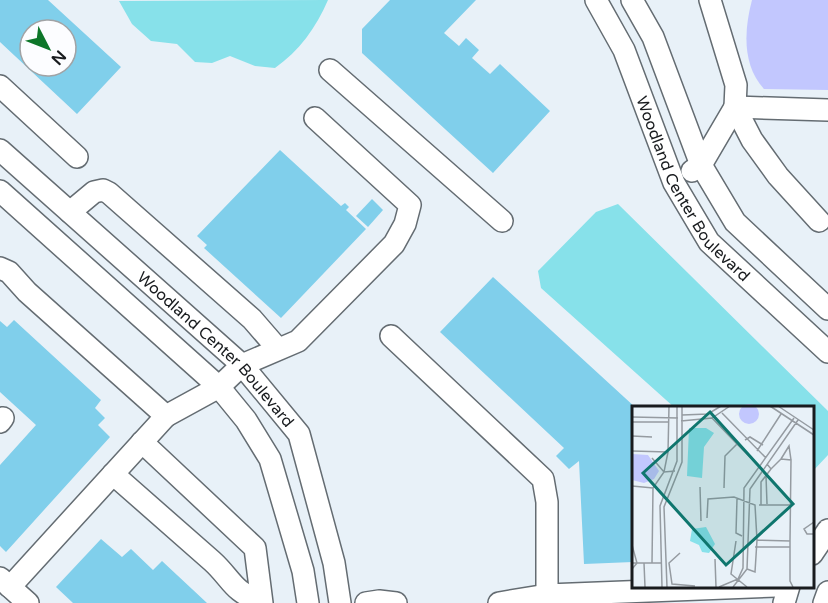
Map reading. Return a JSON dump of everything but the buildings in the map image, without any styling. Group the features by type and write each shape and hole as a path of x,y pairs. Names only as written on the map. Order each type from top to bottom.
{"street":[{"name":"Woodland Center Boulevard","path":"596,0 624,50 674,183 709,242 828,352"},
{"name":"Woodland Center Boulevard","path":"632,0 653,37 700,165 735,222 828,309"},
{"path":"674,183 700,165 735,107 736,86 710,0"},
{"path":"330,70 502,221"},
{"path":"0,86 77,157"},
{"path":"735,107 828,110"},
{"path":"735,107 752,140 778,176 825,221"},
{"path":"28,603 5,582 113,474 166,416 219,387 242,364 298,341 394,244 405,224 410,206 315,118"},
{"name":"Woodland Center Boulevard","path":"0,150 242,364 298,434 334,563 340,603"},
{"path":"70,212 94,192 103,189 252,320 278,350"},
{"name":"Woodland Center Boulevard","path":"0,191 219,387 246,420 270,459 303,571 308,603"},
{"path":"0,268 14,276 27,292 166,416"},
{"path":"391,336 543,479 547,502 547,596"},
{"path":"113,474 216,565 231,585 245,596 261,602 255,548 142,442"},
{"path":"813,552 828,530"},
{"path":"499,603 547,596 730,588"},
{"path":"784,603 788,588"},
{"path":"824,603 828,592"},
{"path":"366,603 379,600 396,603"}],"shaded area":[{"path":"328,0 306,38 275,68 255,66 230,56 212,63 195,62 177,44 151,41 132,24 119,1"},
{"path":"752,0 828,0 828,90 764,89 757,80 748,58 746,35"},
{"path":"618,204 828,411 828,455 813,471 813,406 673,406 541,288 538,271 596,212"}]}
